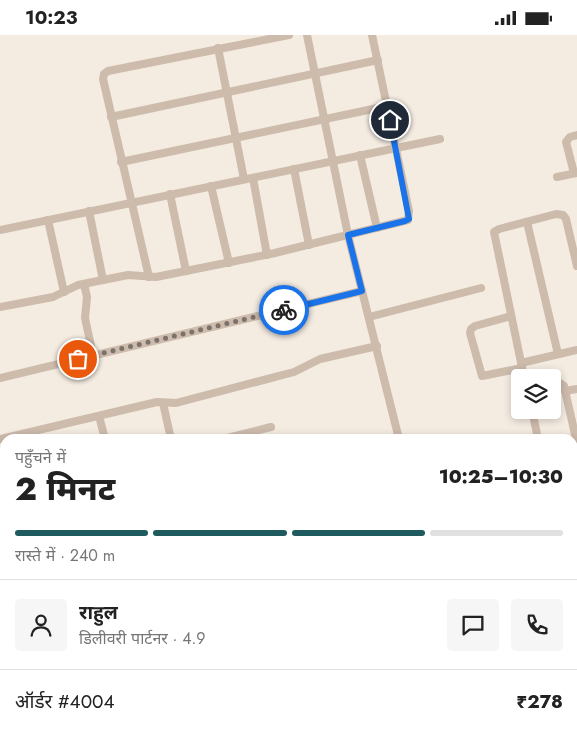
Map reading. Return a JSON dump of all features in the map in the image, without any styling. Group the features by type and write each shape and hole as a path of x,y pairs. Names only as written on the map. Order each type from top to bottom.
{"street":[{"path":"149,277 130,203 103,79 106,72 289,35"},
{"path":"307,35 348,235 398,434"},
{"path":"0,307 64,292 84,284 132,274 149,277 267,255 409,219 372,35"},
{"path":"218,48 244,179"},
{"path":"112,117 378,60"},
{"path":"121,162 387,106"},
{"path":"556,177 576,173 566,142 570,137 577,135"},
{"path":"0,230 440,139"},
{"path":"360,155 377,228"},
{"path":"294,169 309,245"},
{"path":"253,178 267,255"},
{"path":"211,186 229,263"},
{"path":"170,194 186,271"},
{"path":"89,211 103,280"},
{"path":"523,369 494,235 499,229 556,214 565,217 577,266"},
{"path":"48,220 64,292"},
{"path":"527,222 558,354"},
{"path":"84,284 87,302 85,318 94,355"},
{"path":"369,317 481,288"},
{"path":"0,378 362,291"},
{"path":"511,317 475,326 471,329 470,333 482,376 577,350"},
{"path":"20,434 212,394 294,372 320,359 377,346"},
{"path":"561,383 566,391 576,432"},
{"path":"566,391 577,389"},
{"path":"163,403 170,434"},
{"path":"100,416 104,434"},
{"path":"534,419 537,434"},
{"path":"243,434 272,427"},
{"path":"36,430 37,434"}],"way so far":[{"path":"78,359 284,310"}],"route":[{"path":"284,310 362,291 348,235 409,219 410,215 390,120"}]}
